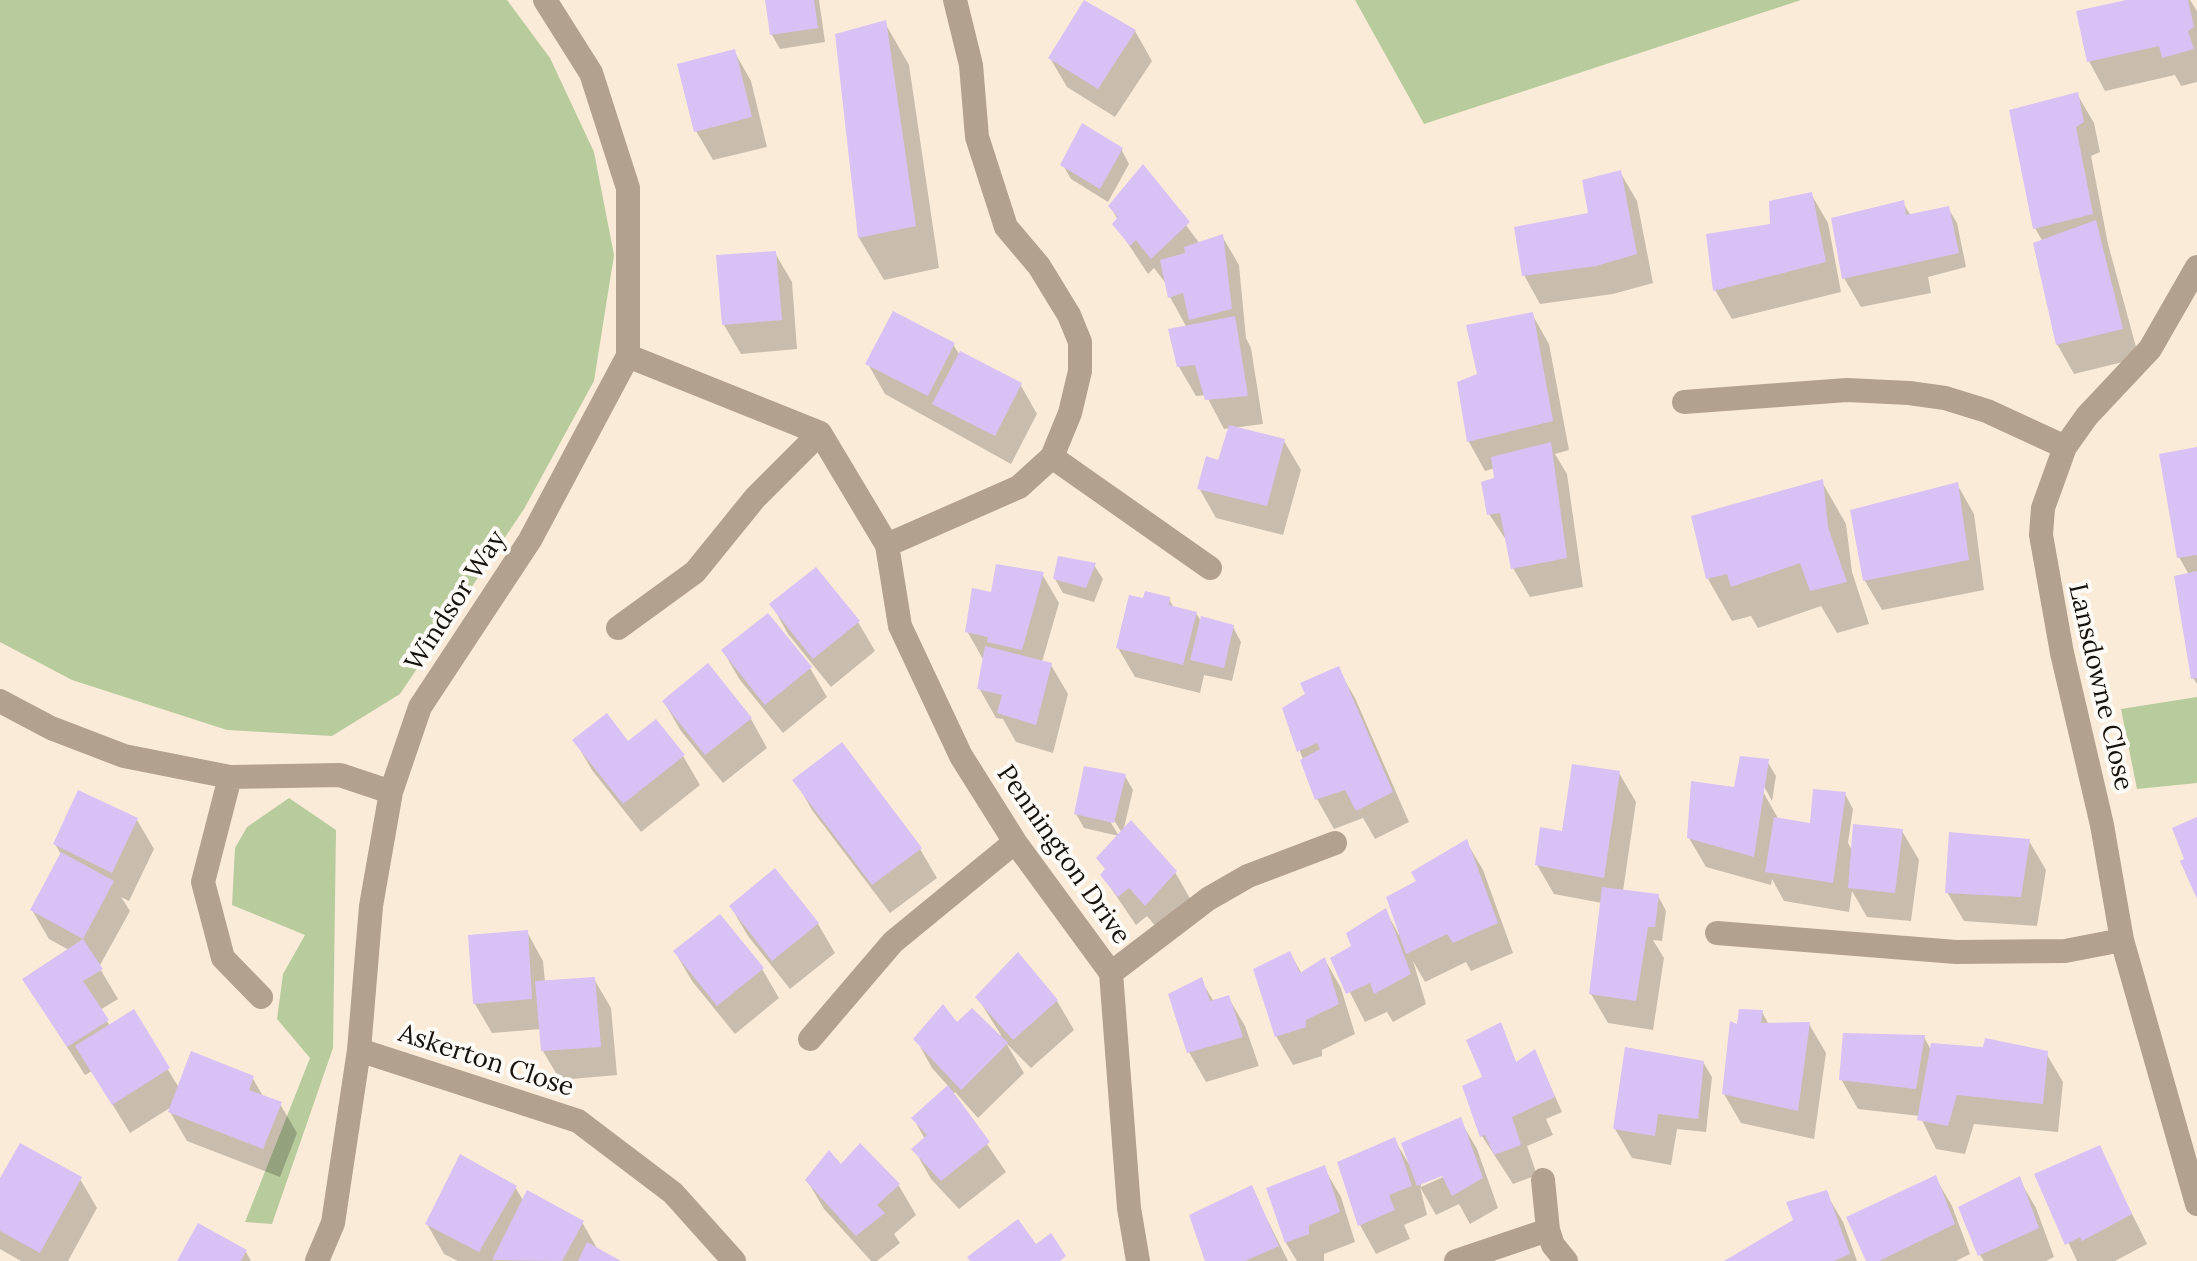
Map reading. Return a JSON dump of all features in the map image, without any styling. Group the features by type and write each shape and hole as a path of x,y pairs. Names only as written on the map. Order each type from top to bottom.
{"street":[{"name":"Windsor Way","path":"317,1261 333,1223 359,1050 371,906 391,792 420,707 530,540 628,356 628,188 591,73 545,0"},
{"path":"887,545 1019,487 1052,457 1080,371 1080,342 1069,315 1039,266 1006,227 977,137 971,65 955,0"},
{"name":"Lansdowne Close","path":"2197,267 2150,349 2087,416 2065,447 2043,508 2044,559 2102,825 2122,940 2197,1204"},
{"path":"618,628 695,572 755,498 820,433 628,356"},
{"path":"1684,402 1847,390 1909,393 1945,398 1987,411 2065,447"},
{"name":"Pennington Drive","path":"820,433 887,545 900,626 961,756 1015,842 1111,973 1128,1194 1138,1261"},
{"path":"1052,457 1210,568"},
{"path":"0,701 51,728 124,756 230,777 340,775 391,792"},
{"path":"230,777 203,882 223,958 261,997"},
{"path":"810,1039 893,942 1015,842"},
{"path":"1111,973 1208,899 1235,883 1335,843"},
{"path":"1717,933 1956,952 2065,951 2122,940"},
{"name":"Askerton Close","path":"359,1050 578,1121 673,1193 734,1261"},
{"path":"1543,1180 1548,1230 1553,1245 1566,1261"},
{"path":"1456,1261 1548,1230"}],"green space":[{"path":"0,0 507,0 550,58 594,152 614,255 594,381 524,509 400,694 332,736 227,730 72,680 0,642"},
{"path":"1355,0 1801,0 1424,124"},
{"path":"2197,697 2197,783 2137,789 2121,709"},
{"path":"289,798 336,830 333,1048 272,1224 245,1222 310,1058 277,1019 283,974 305,935 232,905 235,848 247,827"}],"building":[{"path":"765,0 814,0 818,28 770,35"},
{"path":"1084,0 1136,30 1098,89 1048,58"},
{"path":"2126,0 2188,0 2194,27 2188,31 2194,49 2162,58 2159,46 2087,62 2076,11"},
{"path":"886,20 916,226 858,238 835,34"},
{"path":"735,49 752,117 694,132 677,64"},
{"path":"2078,92 2084,122 2076,127 2093,214 2033,229 2009,110"},
{"path":"1082,123 1123,148 1100,189 1060,165"},
{"path":"1143,164 1190,222 1151,259 1136,240 1130,246 1112,224 1118,217 1108,206"},
{"path":"1621,170 1637,254 1596,266 1522,276 1514,227 1588,213 1582,180"},
{"path":"1812,192 1826,262 1713,291 1706,234 1770,224 1769,201"},
{"path":"1904,200 1906,215 1949,206 1959,253 1842,279 1831,218"},
{"path":"2096,220 2123,329 2056,345 2033,243"},
{"path":"1223,234 1232,309 1189,320 1183,293 1168,298 1160,260 1185,253 1184,247"},
{"path":"776,251 782,320 722,325 716,255"},
{"path":"893,311 955,343 928,396 865,364"},
{"path":"1533,312 1553,421 1467,442 1457,382 1477,374 1466,325"},
{"path":"1235,316 1248,396 1205,400 1195,365 1177,367 1168,329"},
{"path":"960,351 1022,383 995,436 932,404"},
{"path":"1229,425 1285,439 1267,506 1197,489 1206,456 1218,460"},
{"path":"1551,442 1567,558 1511,569 1500,513 1487,515 1481,482 1494,478 1491,457"},
{"path":"2197,447 2197,555 2177,558 2159,454"},
{"path":"1823,479 1828,527 1847,582 1810,591 1800,563 1731,587 1727,574 1706,579 1691,516"},
{"path":"1958,482 1969,560 1863,581 1850,510"},
{"path":"1058,556 1096,563 1086,588 1053,579"},
{"path":"996,564 1044,572 1022,650 987,642 988,637 965,632 972,588 991,592"},
{"path":"816,567 860,621 813,659 769,604"},
{"path":"2197,571 2197,678 2191,679 2174,576"},
{"path":"1145,591 1170,597 1169,605 1197,612 1183,665 1116,648 1129,595 1143,598"},
{"path":"768,613 812,667 765,705 721,650"},
{"path":"1201,616 1234,625 1224,668 1190,660"},
{"path":"985,646 1052,663 1036,725 997,713 1002,695 977,689"},
{"path":"708,663 752,718 705,755 662,701"},
{"path":"1339,666 1393,792 1356,811 1345,790 1315,800 1300,760 1320,749 1317,743 1297,752 1282,708 1305,694 1300,683"},
{"path":"607,713 628,741 656,719 685,755 623,804 572,740"},
{"path":"842,742 922,848 872,885 792,780"},
{"path":"1740,756 1769,759 1754,857 1687,838 1691,781 1734,787"},
{"path":"1572,764 1620,771 1604,878 1535,865 1540,827 1562,831"},
{"path":"1084,766 1126,774 1114,823 1074,814"},
{"path":"1813,789 1846,792 1833,883 1765,872 1774,817 1810,823"},
{"path":"78,790 138,818 112,873 53,844"},
{"path":"2197,817 2197,899 2180,861 2184,859 2172,828"},
{"path":"1131,820 1177,871 1145,906 1129,888 1118,897 1100,875 1105,869 1096,858"},
{"path":"1853,824 1903,829 1895,893 1848,888"},
{"path":"1949,832 2030,839 2021,897 1945,893"},
{"path":"1467,839 1498,923 1453,943 1447,934 1406,954 1386,897 1416,881 1411,872"},
{"path":"61,852 114,881 83,939 30,910"},
{"path":"775,868 819,923 772,961 729,906"},
{"path":"1602,887 1659,894 1655,927 1648,927 1636,1001 1589,994"},
{"path":"1386,908 1411,974 1374,994 1370,983 1346,994 1330,958 1351,946 1346,933"},
{"path":"720,914 764,968 717,1006 673,951"},
{"path":"528,930 532,999 473,1004 468,935"},
{"path":"83,939 103,969 83,981 109,1020 67,1047 22,979"},
{"path":"1290,951 1300,973 1325,957 1339,1004 1306,1020 1306,1027 1275,1037 1253,969"},
{"path":"1018,952 1058,1000 1013,1040 975,997"},
{"path":"595,977 601,1047 541,1051 535,981"},
{"path":"1202,977 1210,1001 1229,995 1243,1037 1187,1053 1168,994"},
{"path":"943,1004 957,1022 972,1008 1008,1043 961,1090 913,1039"},
{"path":"134,1009 170,1068 112,1105 75,1046"},
{"path":"1739,1009 1763,1010 1761,1023 1810,1022 1798,1111 1722,1094 1730,1021 1737,1024"},
{"path":"1501,1022 1516,1062 1535,1049 1555,1097 1512,1117 1521,1145 1494,1155 1485,1135 1480,1137 1462,1086 1482,1077 1466,1040"},
{"path":"1843,1033 1925,1035 1916,1089 1839,1080"},
{"path":"1985,1038 2048,1051 2043,1104 1957,1095 1948,1126 1917,1120 1931,1043 1983,1047"},
{"path":"1625,1047 1704,1061 1698,1119 1658,1114 1655,1136 1613,1129"},
{"path":"191,1051 254,1076 249,1090 282,1102 263,1149 168,1112"},
{"path":"948,1085 990,1142 941,1181 911,1149 927,1135 911,1118"},
{"path":"1461,1117 1483,1178 1452,1196 1442,1176 1417,1186 1401,1143"},
{"path":"1395,1137 1412,1186 1389,1195 1395,1210 1358,1226 1337,1162"},
{"path":"20,1143 82,1177 40,1253 0,1231 0,1178"},
{"path":"860,1143 900,1184 877,1205 885,1213 856,1236 805,1180 829,1150 841,1164"},
{"path":"2100,1145 2132,1214 2082,1241 2080,1237 2065,1245 2034,1174"},
{"path":"460,1154 517,1186 479,1252 425,1224"},
{"path":"1325,1165 1340,1212 1309,1225 1309,1234 1285,1243 1266,1188"},
{"path":"1936,1175 1955,1224 1879,1261 1866,1261 1846,1217"},
{"path":"2020,1176 2039,1228 1978,1256 1958,1207"},
{"path":"1252,1185 1279,1246 1245,1261 1205,1261 1189,1215"},
{"path":"527,1190 584,1221 562,1261 492,1260"},
{"path":"1827,1190 1850,1254 1834,1261 1724,1261 1793,1220 1786,1202"},
{"path":"1018,1219 1036,1244 1051,1233 1066,1256 1060,1261 970,1261 967,1257"},
{"path":"198,1223 247,1250 241,1261 177,1261"},
{"path":"587,1242 621,1261 578,1261"}]}
